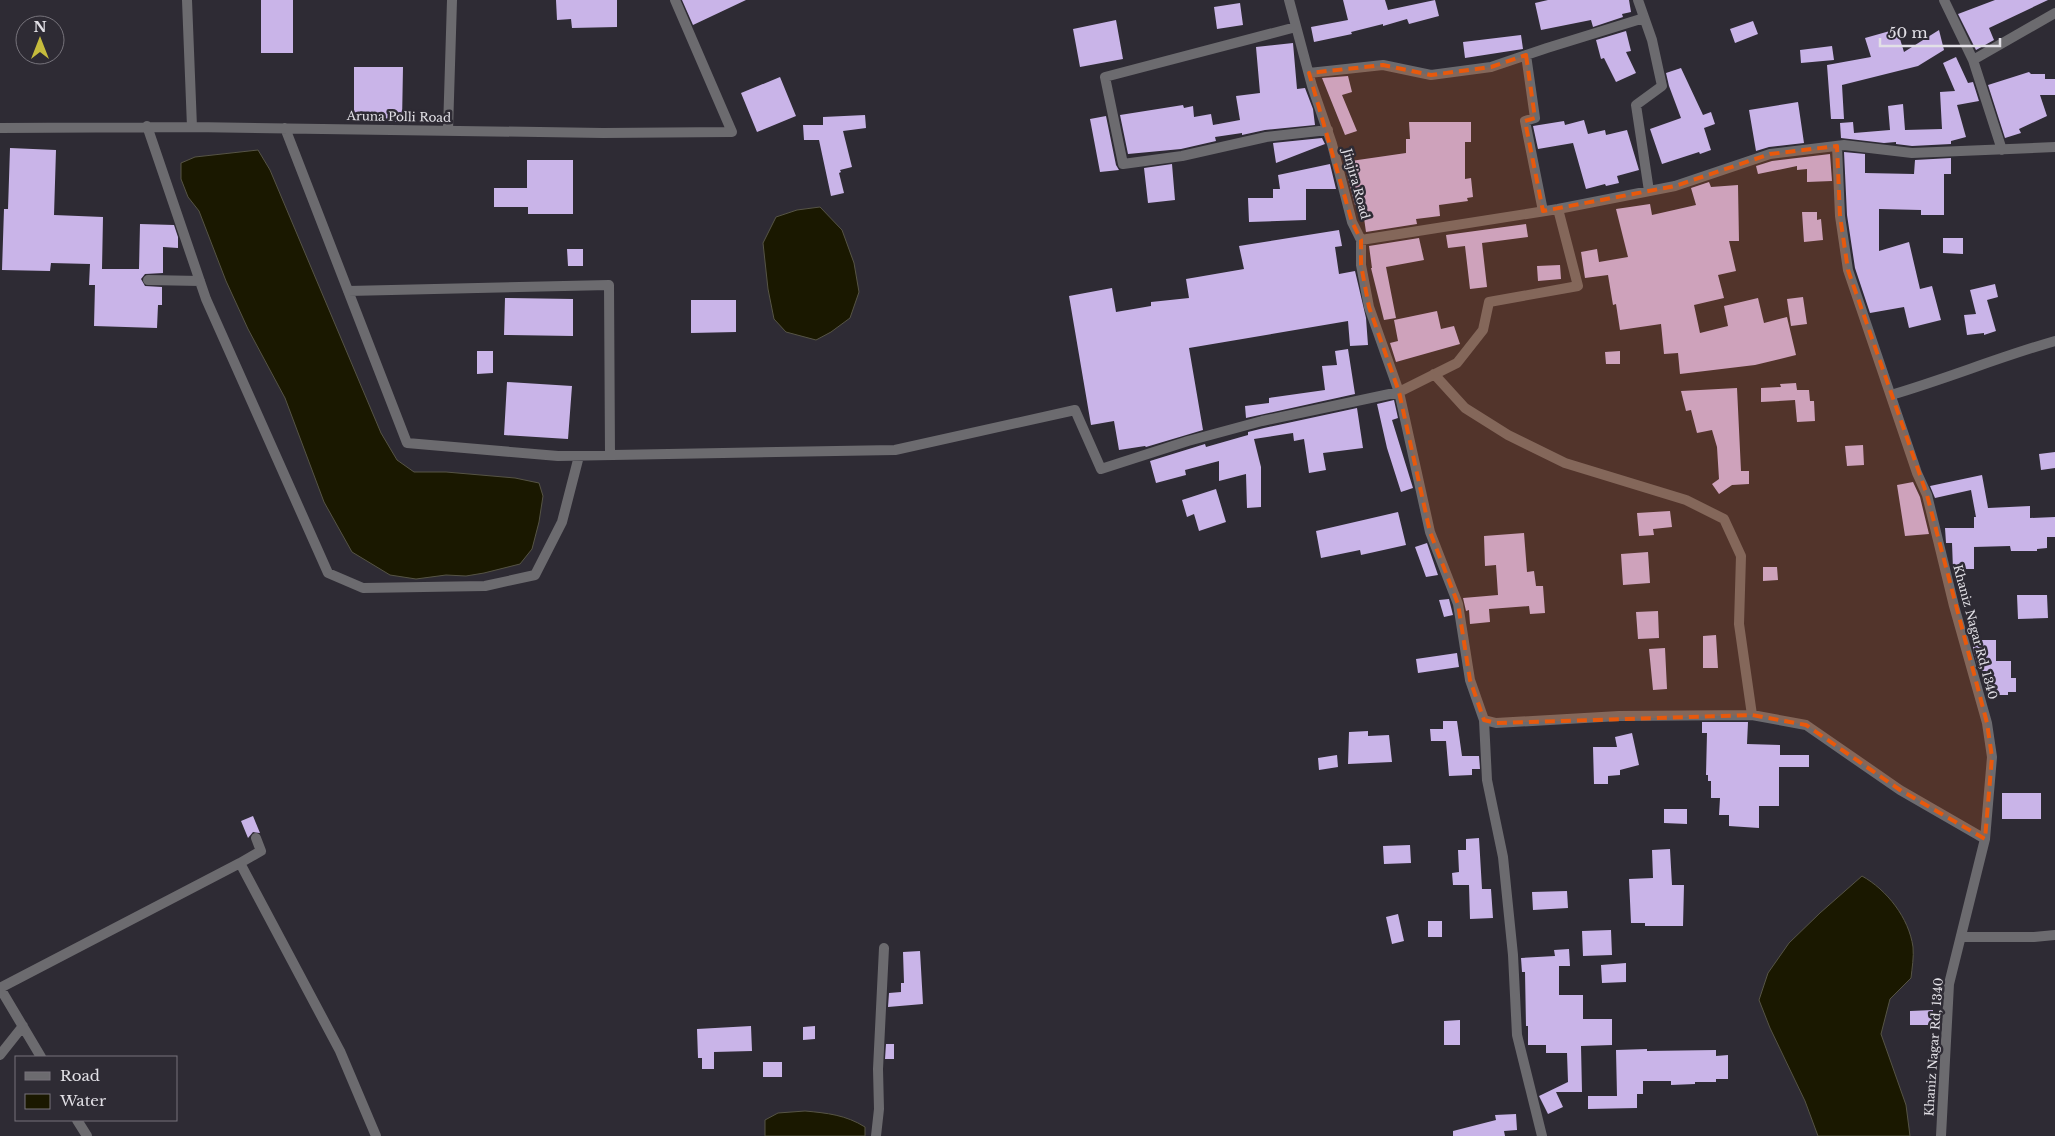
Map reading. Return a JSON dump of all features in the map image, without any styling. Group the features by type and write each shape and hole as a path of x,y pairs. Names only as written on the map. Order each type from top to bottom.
{"street":[{"path":"187,0 192,126"},
{"path":"448,130 452,0"},
{"name":"Aruna Polli Road","path":"0,128 192,126 603,133 732,132 675,0"},
{"name":"Jinjira Road","path":"1289,0 1309,73 1328,130 1352,222 1362,240"},
{"path":"1638,0 1652,40 1662,86 1636,105 1649,191"},
{"path":"1944,0 1973,60 2002,150"},
{"path":"1973,60 2055,14"},
{"path":"1309,73 1383,65 1431,75 1491,67 1644,18"},
{"path":"1296,27 1105,77 1123,164 1182,156 1266,137 1328,130"},
{"path":"1526,55 1536,118 1526,122 1543,211"},
{"path":"147,126 206,299 328,573 363,588 485,586 535,575 562,522 579,456"},
{"path":"285,128 407,443 558,456 895,450 1075,410 1101,469 1188,441 1262,421 1398,392 1457,363 1483,330 1489,302 1578,286 1558,209"},
{"path":"1542,1136 1517,1035 1513,955 1503,857 1487,780 1484,720 1470,680 1458,604 1430,532 1398,392 1370,307 1361,265 1362,240 1558,209 1674,186 1770,154 1837,146 1912,153 2055,147"},
{"name":"Khaniz Nagar Rd, 1340","path":"1837,146 1840,216 1848,270 1917,473 1927,495 1954,606 1988,722 1992,756 1986,839 1949,984 1940,1136"},
{"path":"148,280 200,282"},
{"path":"348,291 609,285 610,455"},
{"path":"1890,395 1942,380 2006,355 2055,341"},
{"path":"1434,374 1465,408 1508,435 1565,463 1686,500 1724,519 1741,556 1739,624 1752,715"},
{"path":"1484,720 1496,723 1619,716 1752,715 1806,725 1900,790 1986,839"},
{"path":"40,1056 0,988 262,851 256,838"},
{"path":"240,863 340,1051 376,1136"},
{"path":"1961,938 2034,938 2055,935"},
{"path":"876,1136 879,1110 878,1069 884,948"},
{"path":"0,1055 23,1026"},
{"path":"78,1121 87,1136"}],"highlighted area":[{"path":"1526,55 1535,118 1525,121 1543,211 1675,186 1770,154 1837,146 1840,216 1848,270 1927,495 1987,723 1992,757 1985,839 1900,790 1806,725 1752,715 1496,723 1484,720 1470,680 1458,604 1430,532 1399,392 1369,307 1361,265 1361,240 1352,222 1309,73 1383,65 1431,75 1491,67"}],"water":[{"path":"258,150 270,170 381,433 397,460 414,472 446,472 515,478 539,483 543,496 539,522 532,549 520,564 466,576 446,575 416,579 390,575 352,552 324,502 285,398 248,329 226,281 199,211 188,197 181,179 181,163 195,157"},
{"path":"820,207 842,230 854,263 859,292 850,318 816,340 786,332 774,319 768,289 763,243 776,217 797,210"},
{"path":"1862,876 1888,897 1902,915 1911,936 1913,959 1911,978 1890,999 1881,1034 1906,1105 1910,1136 1818,1136 1805,1101 1770,1028 1759,1000 1768,973 1789,943"},
{"path":"805,1111 829,1114 851,1120 865,1127 865,1136 765,1136 765,1120 778,1113"}],"building":[{"path":"261,0 293,0 293,53 261,53"},
{"path":"556,0 617,0 617,27 572,28 571,19 557,20"},
{"path":"682,0 746,0 693,25"},
{"path":"1343,0 1385,0 1388,10 1435,0 1439,16 1409,24 1407,19 1314,42 1311,27 1348,20"},
{"path":"1548,0 1629,0 1631,12 1622,14 1623,17 1593,27 1591,20 1541,30 1535,3"},
{"path":"1995,0 2048,0 1989,28 1994,40 1976,50 1958,14"},
{"path":"1240,3 1243,25 1217,29 1214,7"},
{"path":"1116,20 1123,59 1080,67 1073,29"},
{"path":"1753,21 1758,34 1735,43 1730,29"},
{"path":"1897,29 1904,52 1939,30 1944,50 1918,66 1842,85 1844,119 1831,119 1827,65 1871,57 1865,38"},
{"path":"1626,31 1631,51 1626,52 1636,73 1616,82 1604,58 1601,59 1596,40"},
{"path":"1521,35 1523,49 1465,58 1463,42"},
{"path":"1293,43 1297,89 1305,88 1313,109 1315,125 1215,137 1216,141 1181,149 1128,154 1120,115 1183,105 1184,108 1193,106 1194,117 1211,114 1213,125 1240,120 1236,96 1260,93 1256,47"},
{"path":"1832,46 1834,60 1801,63 1800,50"},
{"path":"1956,57 1968,83 1973,82 1979,101 1957,105 1966,137 1951,141 1951,144 1912,146 1896,144 1896,142 1884,143 1841,138 1840,123 1853,122 1854,133 1890,130 1888,106 1903,104 1905,130 1942,129 1940,92 1955,91 1943,63"},
{"path":"354,67 403,67 402,122 354,121"},
{"path":"1681,68 1703,115 1711,112 1715,124 1704,128 1711,150 1662,164 1650,129 1681,118 1666,73"},
{"path":"2029,72 2031,74 2045,74 2045,79 2055,79 2055,95 2040,95 2047,116 2019,129 2021,133 2005,138 1988,85"},
{"path":"1348,76 1352,92 1342,95 1357,131 1345,135 1322,78"},
{"path":"780,77 796,116 757,132 741,93"},
{"path":"1798,102 1804,143 1769,147 1756,151 1749,110"},
{"path":"865,115 866,128 843,131 852,167 840,170 841,172 839,173 844,193 831,196 819,140 804,140 803,125 823,125 823,117"},
{"path":"1106,116 1116,165 1119,170 1100,172 1090,119"},
{"path":"1584,120 1588,134 1605,130 1606,135 1627,130 1639,170 1617,176 1619,183 1606,186 1605,184 1586,189 1573,143 1538,149 1533,126 1564,121 1565,125"},
{"path":"1409,122 1471,122 1471,142 1465,142 1465,179 1471,178 1473,197 1467,198 1468,201 1439,205 1440,216 1416,219 1417,224 1366,232 1362,204 1355,205 1344,162 1406,153 1406,139 1410,139"},
{"path":"1322,138 1325,144 1276,163 1273,143"},
{"path":"10,148 56,150 54,215 103,217 102,269 139,269 140,224 174,225 178,237 178,248 163,247 163,273 145,274 141,279 145,286 162,287 162,305 158,305 157,328 94,326 95,285 89,285 90,264 51,263 50,271 2,270 4,209 8,209"},
{"path":"1844,152 1865,154 1865,173 1914,174 1915,160 1951,158 1951,174 1944,174 1944,215 1921,215 1921,210 1879,209 1879,251 1909,242 1920,289 1932,286 1941,320 1909,328 1904,307 1870,313 1855,268 1847,215"},
{"path":"1830,154 1832,181 1807,182 1807,169 1797,170 1797,166 1758,174 1756,166 1772,161"},
{"path":"527,160 573,160 573,214 528,214 528,207 494,207 494,188 527,188"},
{"path":"1172,164 1175,200 1148,203 1144,168"},
{"path":"1330,164 1336,189 1306,189 1306,220 1249,222 1248,198 1273,198 1273,189 1280,189 1278,175"},
{"path":"1709,182 1711,187 1738,185 1739,241 1729,241 1736,271 1718,275 1724,298 1694,305 1700,333 1728,326 1724,306 1758,298 1764,323 1787,317 1796,355 1755,365 1680,374 1678,353 1664,354 1661,324 1620,330 1616,304 1613,305 1608,275 1585,278 1581,252 1597,249 1599,262 1628,257 1616,209 1650,204 1652,215 1696,205 1691,188"},
{"path":"1802,212 1817,212 1817,220 1821,219 1823,240 1804,242"},
{"path":"1526,224 1528,237 1482,243 1487,287 1470,289 1465,246 1448,248 1446,235"},
{"path":"1339,230 1342,246 1335,247 1339,274 1355,271 1366,318 1368,345 1350,346 1348,321 1189,348 1203,430 1146,447 1119,450 1114,421 1091,425 1069,296 1112,288 1116,312 1151,306 1151,302 1189,298 1186,279 1244,269 1239,246"},
{"path":"1419,238 1424,260 1386,267 1396,318 1384,320 1371,268 1369,246"},
{"path":"1943,238 1963,238 1963,254 1943,253"},
{"path":"567,249 583,249 583,266 568,266"},
{"path":"1560,265 1561,279 1538,281 1537,266"},
{"path":"1995,284 1998,297 1987,300 1996,331 1984,335 1984,333 1967,335 1964,315 1976,314 1970,290"},
{"path":"1803,297 1807,324 1791,326 1787,299"},
{"path":"505,298 573,299 573,336 504,335"},
{"path":"691,300 736,300 736,332 691,333"},
{"path":"1437,311 1441,329 1454,326 1460,344 1396,362 1390,343 1398,341 1394,320"},
{"path":"1348,349 1355,394 1246,418 1245,406 1269,403 1269,398 1325,390 1322,366 1337,365 1335,351"},
{"path":"477,351 493,351 493,373 477,374"},
{"path":"1620,351 1620,364 1606,364 1605,352"},
{"path":"507,382 572,386 568,439 504,435"},
{"path":"1796,383 1797,390 1809,390 1810,401 1814,401 1815,421 1797,422 1795,400 1761,402 1761,388 1781,387 1780,384"},
{"path":"1737,388 1741,471 1749,471 1749,484 1732,485 1719,494 1712,484 1719,479 1717,447 1712,430 1697,433 1691,410 1686,411 1681,391"},
{"path":"1394,400 1398,418 1392,420 1413,488 1401,492 1387,448 1377,404"},
{"path":"1357,408 1363,448 1323,453 1326,470 1309,473 1304,439 1294,441 1293,433 1254,439 1261,467 1261,507 1247,508 1246,474 1219,481 1219,461 1185,470 1186,475 1156,483 1150,461 1205,444 1206,447 1248,435 1248,432"},
{"path":"1863,445 1864,465 1847,466 1845,446"},
{"path":"2055,452 2055,468 2041,470 2039,454"},
{"path":"1982,475 1988,508 2030,506 2030,518 2055,517 2055,537 2047,537 2047,548 2037,549 2037,551 2011,551 2010,546 1974,547 1974,569 1953,569 1952,543 1946,543 1945,528 1974,528 1974,517 1976,517 1971,490 1935,498 1930,486"},
{"path":"1913,482 1920,497 1929,534 1905,536 1897,485"},
{"path":"1216,489 1226,522 1199,531 1194,514 1187,517 1182,500"},
{"path":"1670,511 1672,527 1653,529 1654,535 1639,536 1637,513"},
{"path":"1398,512 1406,545 1361,555 1360,550 1321,558 1316,531"},
{"path":"1524,533 1527,572 1534,571 1536,586 1543,586 1545,613 1530,614 1529,606 1489,609 1490,622 1470,624 1469,610 1466,611 1463,598 1498,595 1496,565 1485,566 1484,536"},
{"path":"1427,543 1438,575 1426,577 1415,547"},
{"path":"1648,552 1650,583 1623,585 1621,554"},
{"path":"1763,567 1777,567 1778,580 1763,581"},
{"path":"2017,595 2047,595 2048,618 2018,619"},
{"path":"1449,599 1453,615 1444,617 1439,600"},
{"path":"1658,611 1659,638 1638,639 1636,612"},
{"path":"1716,635 1718,668 1703,668 1703,636"},
{"path":"1973,640 1996,640 1996,661 2011,661 2011,678 2016,678 2016,692 2008,692 2008,695 1986,695 1986,671 1979,671 1973,649"},
{"path":"1665,648 1667,689 1653,690 1649,649"},
{"path":"1457,653 1459,667 1418,673 1416,659"},
{"path":"1443,721 1457,721 1462,756 1479,756 1480,769 1472,769 1472,775 1449,776 1446,741 1431,741 1430,729 1443,729"},
{"path":"1702,722 1748,722 1747,744 1780,745 1780,755 1809,755 1809,767 1779,767 1779,806 1759,806 1759,828 1729,826 1729,815 1719,815 1720,798 1711,798 1711,781 1708,781 1708,775 1706,775 1707,733 1702,733"},
{"path":"1368,731 1368,736 1389,735 1392,762 1348,764 1349,732"},
{"path":"1632,733 1639,765 1620,770 1620,775 1608,776 1608,784 1594,784 1593,747 1617,747 1615,737"},
{"path":"1337,755 1338,767 1319,770 1318,758"},
{"path":"2002,793 2041,793 2041,819 2002,819"},
{"path":"1664,809 1687,809 1687,824 1664,823"},
{"path":"253,816 260,833 253,832 248,838 241,821"},
{"path":"1479,838 1482,889 1491,889 1493,918 1470,919 1469,885 1453,885 1452,873 1459,872 1458,850 1466,850 1466,839"},
{"path":"1410,845 1411,863 1384,864 1383,846"},
{"path":"1670,849 1672,885 1684,885 1683,926 1645,926 1645,923 1631,923 1629,879 1653,878 1652,850"},
{"path":"1567,891 1568,908 1533,910 1532,892"},
{"path":"1398,914 1404,941 1392,944 1386,917"},
{"path":"1428,921 1442,921 1442,937 1428,937"},
{"path":"1611,930 1612,955 1583,956 1582,931"},
{"path":"1569,949 1570,966 1559,966 1559,995 1583,995 1583,1019 1612,1019 1612,1045 1581,1046 1582,1092 1556,1092 1563,1107 1548,1114 1539,1096 1568,1082 1567,1053 1546,1053 1546,1045 1528,1045 1525,972 1522,972 1521,958 1555,956 1554,950"},
{"path":"920,951 923,1004 888,1007 889,993 901,992 901,983 904,983 903,952"},
{"path":"1626,963 1626,982 1602,983 1601,965"},
{"path":"1933,1010 1933,1025 1910,1025 1910,1011"},
{"path":"1460,1020 1460,1045 1444,1045 1444,1021"},
{"path":"751,1026 752,1051 714,1052 714,1069 702,1069 702,1058 698,1058 697,1029"},
{"path":"815,1026 815,1039 803,1040 803,1027"},
{"path":"886,1044 894,1044 894,1059 885,1059"},
{"path":"1647,1049 1647,1051 1716,1050 1716,1056 1728,1055 1728,1079 1716,1079 1716,1082 1671,1085 1671,1081 1643,1081 1643,1094 1637,1094 1637,1108 1588,1109 1588,1096 1617,1096 1616,1050"},
{"path":"763,1062 782,1062 782,1077 763,1077"},
{"path":"1516,1114 1517,1130 1504,1131 1505,1136 1453,1136 1453,1131 1496,1120 1495,1115"}]}
